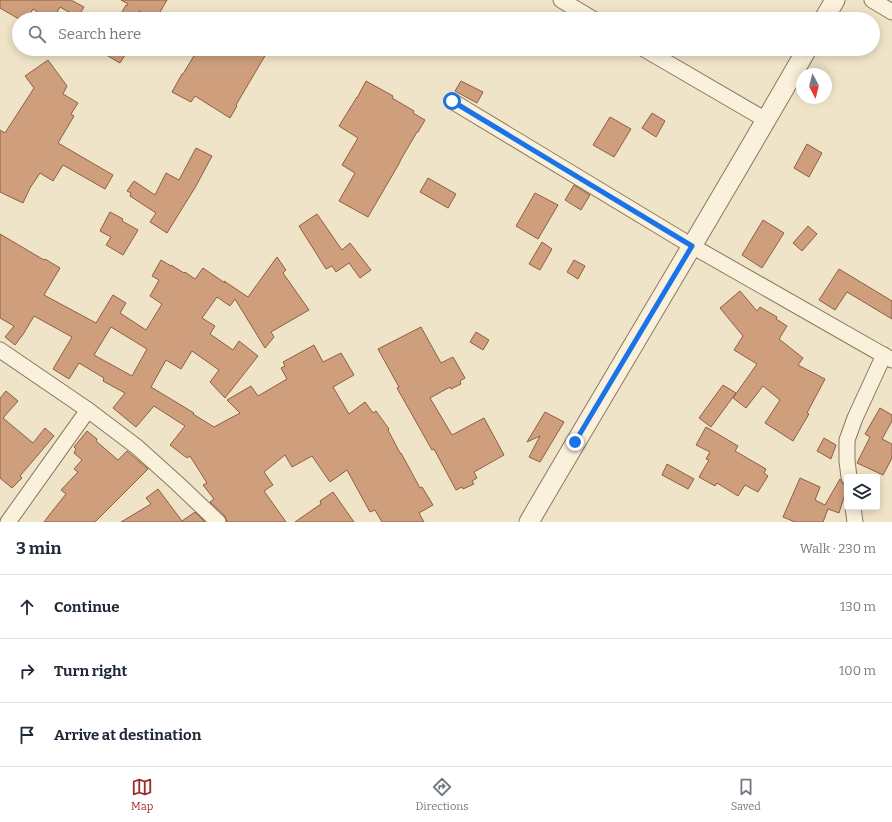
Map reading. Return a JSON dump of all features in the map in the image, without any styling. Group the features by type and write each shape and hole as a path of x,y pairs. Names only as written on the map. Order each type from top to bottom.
{"street":[{"path":"561,0 581,12"},
{"path":"828,12 835,0"},
{"path":"872,0 892,12"},
{"path":"656,56 766,120"},
{"path":"529,522 803,56"},
{"path":"452,101 692,246 888,358 855,418 847,440 849,474"},
{"path":"0,350 88,410 136,447 218,522"},
{"path":"8,522 88,410"}],"building":[{"path":"0,0 71,0 84,7 81,12 69,12 60,7 57,12 38,12 33,9 31,12 12,12 12,15 0,8"},
{"path":"121,0 167,0 160,12 122,12 128,4"},
{"path":"108,56 124,56 120,63"},
{"path":"194,56 265,56 230,118 195,96 191,102 172,92"},
{"path":"48,60 67,86 63,94 78,103 71,114 74,116 58,143 113,175 105,189 63,165 53,181 40,173 30,188 23,203 0,192 0,130 5,133 34,88 25,76"},
{"path":"366,81 393,96 392,98 414,111 413,113 425,120 368,217 339,201 355,173 342,165 358,138 339,126"},
{"path":"461,81 483,92 477,103 455,91"},
{"path":"652,113 665,121 656,137 642,128"},
{"path":"610,117 631,129 614,157 593,145"},
{"path":"807,144 822,153 809,177 794,168"},
{"path":"196,148 212,156 196,186 167,233 150,222 156,213 130,196 131,193 127,191 134,181 155,195 166,173 179,180"},
{"path":"428,178 456,194 448,208 420,192"},
{"path":"574,185 590,195 581,210 565,200"},
{"path":"535,193 558,205 538,239 516,226"},
{"path":"110,212 138,230 123,255 106,245 111,237 100,231"},
{"path":"317,214 342,250 350,243 371,270 360,278 349,263 336,272 332,266 326,269 299,226"},
{"path":"763,220 784,233 762,268 742,255"},
{"path":"808,226 817,234 802,251 793,243"},
{"path":"0,234 60,268 44,295 96,323 113,295 126,303 120,313 146,330 162,304 150,296 159,280 152,276 161,260 184,273 185,272 195,279 203,268 248,297 277,257 286,270 283,273 309,310 271,332 274,337 265,348 235,299 230,306 217,297 202,318 215,326 210,334 233,350 239,341 258,356 225,398 210,382 219,370 192,351 181,369 166,360 151,387 214,427 240,413 227,400 251,386 258,396 287,379 281,368 285,366 283,362 314,345 323,362 341,353 354,375 333,387 349,414 365,402 373,413 376,411 389,429 388,430 400,453 420,488 422,487 433,505 419,513 424,522 382,522 375,510 370,512 347,470 330,482 312,456 292,467 285,455 264,472 273,485 264,491 286,522 227,522 224,515 210,502 214,499 203,485 207,483 190,456 187,458 170,445 185,426 154,406 136,427 113,408 125,393 103,381 104,378 79,363 69,379 53,369 72,337 34,316 15,345 5,337 14,326 0,318","holes":["111,327 147,349 132,376 94,355"]},
{"path":"542,242 552,249 540,270 529,264"},
{"path":"574,260 585,266 578,279 567,272"},
{"path":"839,269 892,301 892,319 847,292 835,310 819,300"},
{"path":"740,291 757,311 760,307 777,317 776,319 787,326 779,339 803,358 798,365 825,379 807,413 809,414 793,441 765,423 780,400 763,386 746,408 733,398 757,364 734,350 743,336 720,308"},
{"path":"421,327 441,363 453,357 465,378 460,381 461,384 451,389 450,387 430,398 452,435 484,418 504,455 474,472 477,478 472,481 474,484 463,489 462,487 456,490 434,449 432,450 397,388 399,387 378,349"},
{"path":"476,332 489,340 483,350 470,342"},
{"path":"723,385 736,393 711,427 699,418"},
{"path":"6,391 18,401 3,418 33,443 45,428 54,436 20,476 22,478 12,488 0,478 0,398"},
{"path":"880,408 892,415 892,421 882,439 892,444 892,458 883,475 857,463 870,437 865,434"},
{"path":"545,412 564,422 540,462 529,457 540,436 527,442"},
{"path":"706,427 738,446 735,451 766,469 764,473 768,476 758,492 745,485 738,496 717,483 715,486 699,477 709,460 706,459 710,452 696,445"},
{"path":"87,431 118,460 127,451 148,469 95,522 44,522 66,494 61,490 78,472 74,469 82,460 74,453 76,449 74,447"},
{"path":"824,438 836,445 831,459 817,451"},
{"path":"667,464 694,479 688,489 662,475"},
{"path":"800,478 820,487 815,500 825,505 840,479 844,484 844,497 839,513 828,509 823,522 795,522 783,517"},
{"path":"158,489 182,521 195,512 205,522 121,522 151,504 146,498"},
{"path":"333,492 354,522 295,522 321,504 320,501"}],"route":[{"path":"452,101 692,246 575,442"}]}
